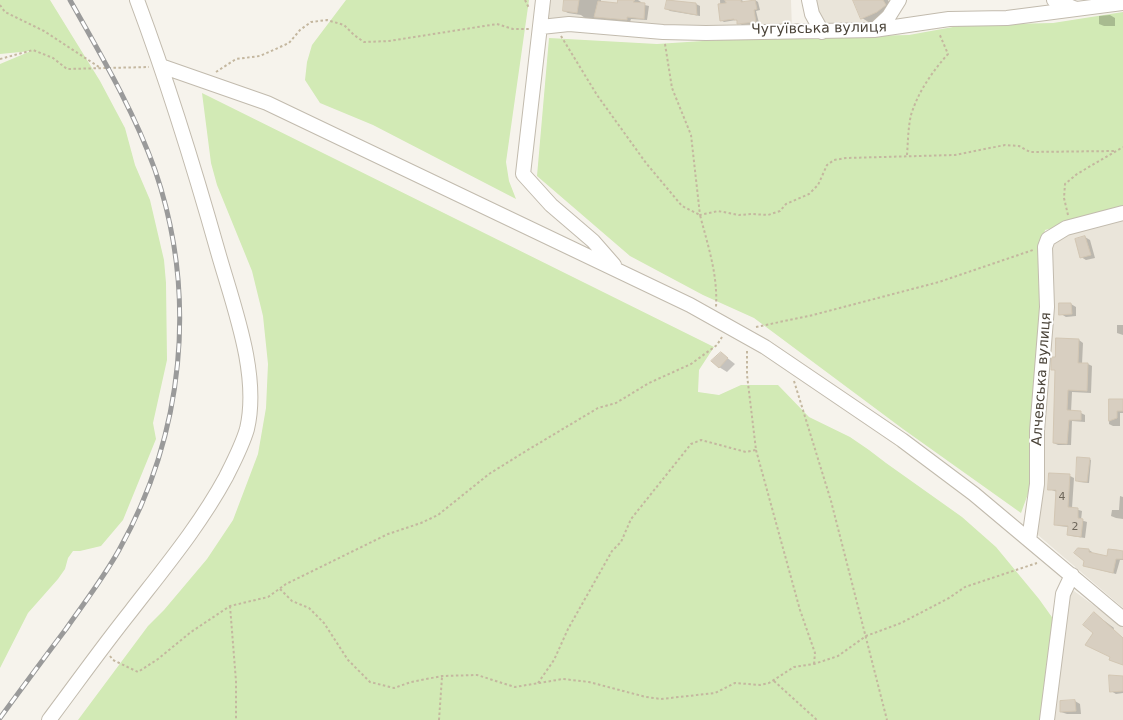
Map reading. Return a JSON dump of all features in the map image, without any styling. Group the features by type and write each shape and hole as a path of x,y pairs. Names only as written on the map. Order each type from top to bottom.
{"street":[{"path":"49,720 211,506 239,452 247,428 250,407 250,384 246,357 235,312 161,66 137,0"},
{"path":"543,0 523,174 551,204 593,241 619,270"},
{"path":"809,0 812,14 822,32"},
{"path":"874,30 889,16 899,0"},
{"path":"1054,0 1079,10"},
{"name":"Чугуївська вулиця","path":"540,31 569,24 663,32 822,32 874,30 949,19 1007,18 1123,3"},
{"path":"161,66 267,103 619,270 690,305 715,320 730,327 752,332 765,347 902,440 974,494 1123,619"},
{"path":"1045,247 1048,240 1066,228 1123,213"},
{"name":"Алчевська вулиця","path":"1029,540 1037,484 1038,431 1047,307 1045,247"},
{"path":"1047,720 1063,594 1072,575"}],"path":[{"path":"0,5 5,12 44,31 100,68"},
{"path":"204,81 236,59 260,56 289,43 300,30 311,22 327,20 344,25 364,42 389,41 496,24 513,30 530,29 540,31"},
{"path":"906,156 911,116 923,86 948,54 934,22"},
{"path":"663,32 672,88 691,134 700,215 717,289 715,320"},
{"path":"560,34 597,95 646,163 682,206 700,215 718,212 739,215 768,215 780,211 786,204 810,194 818,184 827,166 834,160 846,158 954,155 1005,145 1018,146 1030,152 1115,152"},
{"path":"0,59 33,50 53,58 67,69 161,66"},
{"path":"1066,228 1068,215 1064,198 1066,184 1077,174 1123,147"},
{"path":"814,664 815,653 800,610 756,450 747,375 752,332 939,282 1045,247"},
{"path":"104,646 114,660 138,672 158,659 191,632 230,606 268,597 286,584 388,534 421,524 438,515 489,474 526,450 598,408 616,403 649,383 691,364 717,345 730,327"},
{"path":"794,381 831,501 888,720"},
{"path":"538,683 554,660 568,629 612,551 621,542 631,519 691,444 701,440 746,452 756,450"},
{"path":"280,589 292,601 309,608 324,623 348,660 370,682 394,688 411,682 442,676 477,675 515,687 563,679 589,682 646,697 661,699 715,693 735,683 760,685 774,680 794,667 814,664 838,656 866,636 901,623 949,598 965,587 1052,558"},
{"path":"230,606 236,680 236,720"},
{"path":"439,720 442,676"},
{"path":"774,680 817,720"}],"shaded area":[{"path":"546,0 791,0 792,30 563,21 545,18"},
{"path":"812,0 895,0 871,28 834,29 821,23"},
{"path":"1123,218 1123,608 1038,535 1035,519 1051,239"},
{"path":"1070,588 1123,627 1123,720 1050,720"}],"green space":[{"path":"0,0 50,0 100,81 125,128 135,165 150,200 164,260 167,360 153,423 156,439 123,520 101,546 73,551 58,579 28,613 0,668 0,64 31,51 0,54"},
{"path":"346,0 529,0 506,162 509,181 516,199 373,125 320,103 305,80 307,62 312,45"},
{"path":"1123,12 1123,211 1045,230 1038,268 1041,325 1029,491 1021,513 903,429 754,318 703,295 630,256 537,176 549,38 657,44 733,39 909,35 964,25 1053,23"},
{"path":"202,93 714,347 699,370 698,392 719,395 741,385 778,385 809,417 850,437 962,517 996,547 1054,620 1044,720 78,720 148,626 207,559 233,520 258,454 266,408 268,364 263,316 252,271 217,185 211,163"}],"building":[{"path":"564,0 579,0 577,13 563,11"},
{"path":"618,0 635,0 633,2 645,3 644,19 627,17 627,20 594,17 598,1 617,3"},
{"path":"667,0 696,3 697,15 665,9"},
{"path":"725,0 741,0 741,2 755,0 757,9 754,10 756,22 737,24 737,20 734,19 720,21 718,4 726,3"},
{"path":"853,0 883,0 886,5 877,12 861,19"},
{"path":"1085,236 1091,255 1080,258 1075,239"},
{"path":"1059,303 1071,303 1072,314 1059,315"},
{"path":"1056,338 1079,339 1078,363 1088,363 1087,391 1068,390 1067,410 1081,411 1081,420 1069,420 1067,444 1053,443 1055,370 1051,370 1051,361 1052,357 1055,357"},
{"path":"721,352 728,358 719,368 711,361"},
{"path":"1109,399 1123,399 1123,411 1117,411 1117,418 1109,421"},
{"path":"1077,457 1090,458 1087,482 1076,481"},
{"path":"1049,473 1070,474 1068,507 1078,508 1078,518 1083,519 1081,537 1067,535 1068,526 1054,525 1056,490 1048,490"},
{"path":"1078,548 1089,549 1089,552 1107,556 1108,549 1123,551 1123,559 1116,559 1113,573 1083,566 1084,561 1074,553"},
{"path":"1094,612 1123,638 1123,665 1109,660 1110,657 1085,645 1093,633 1083,625"},
{"path":"1109,675 1123,676 1123,691 1110,692"},
{"path":"1075,700 1076,711 1060,712 1060,701"}],"railway":[{"path":"0,718 66,629 119,550 141,506 158,459 170,412 178,364 180,315 177,266 168,218 155,170 127,105 70,0"}]}
